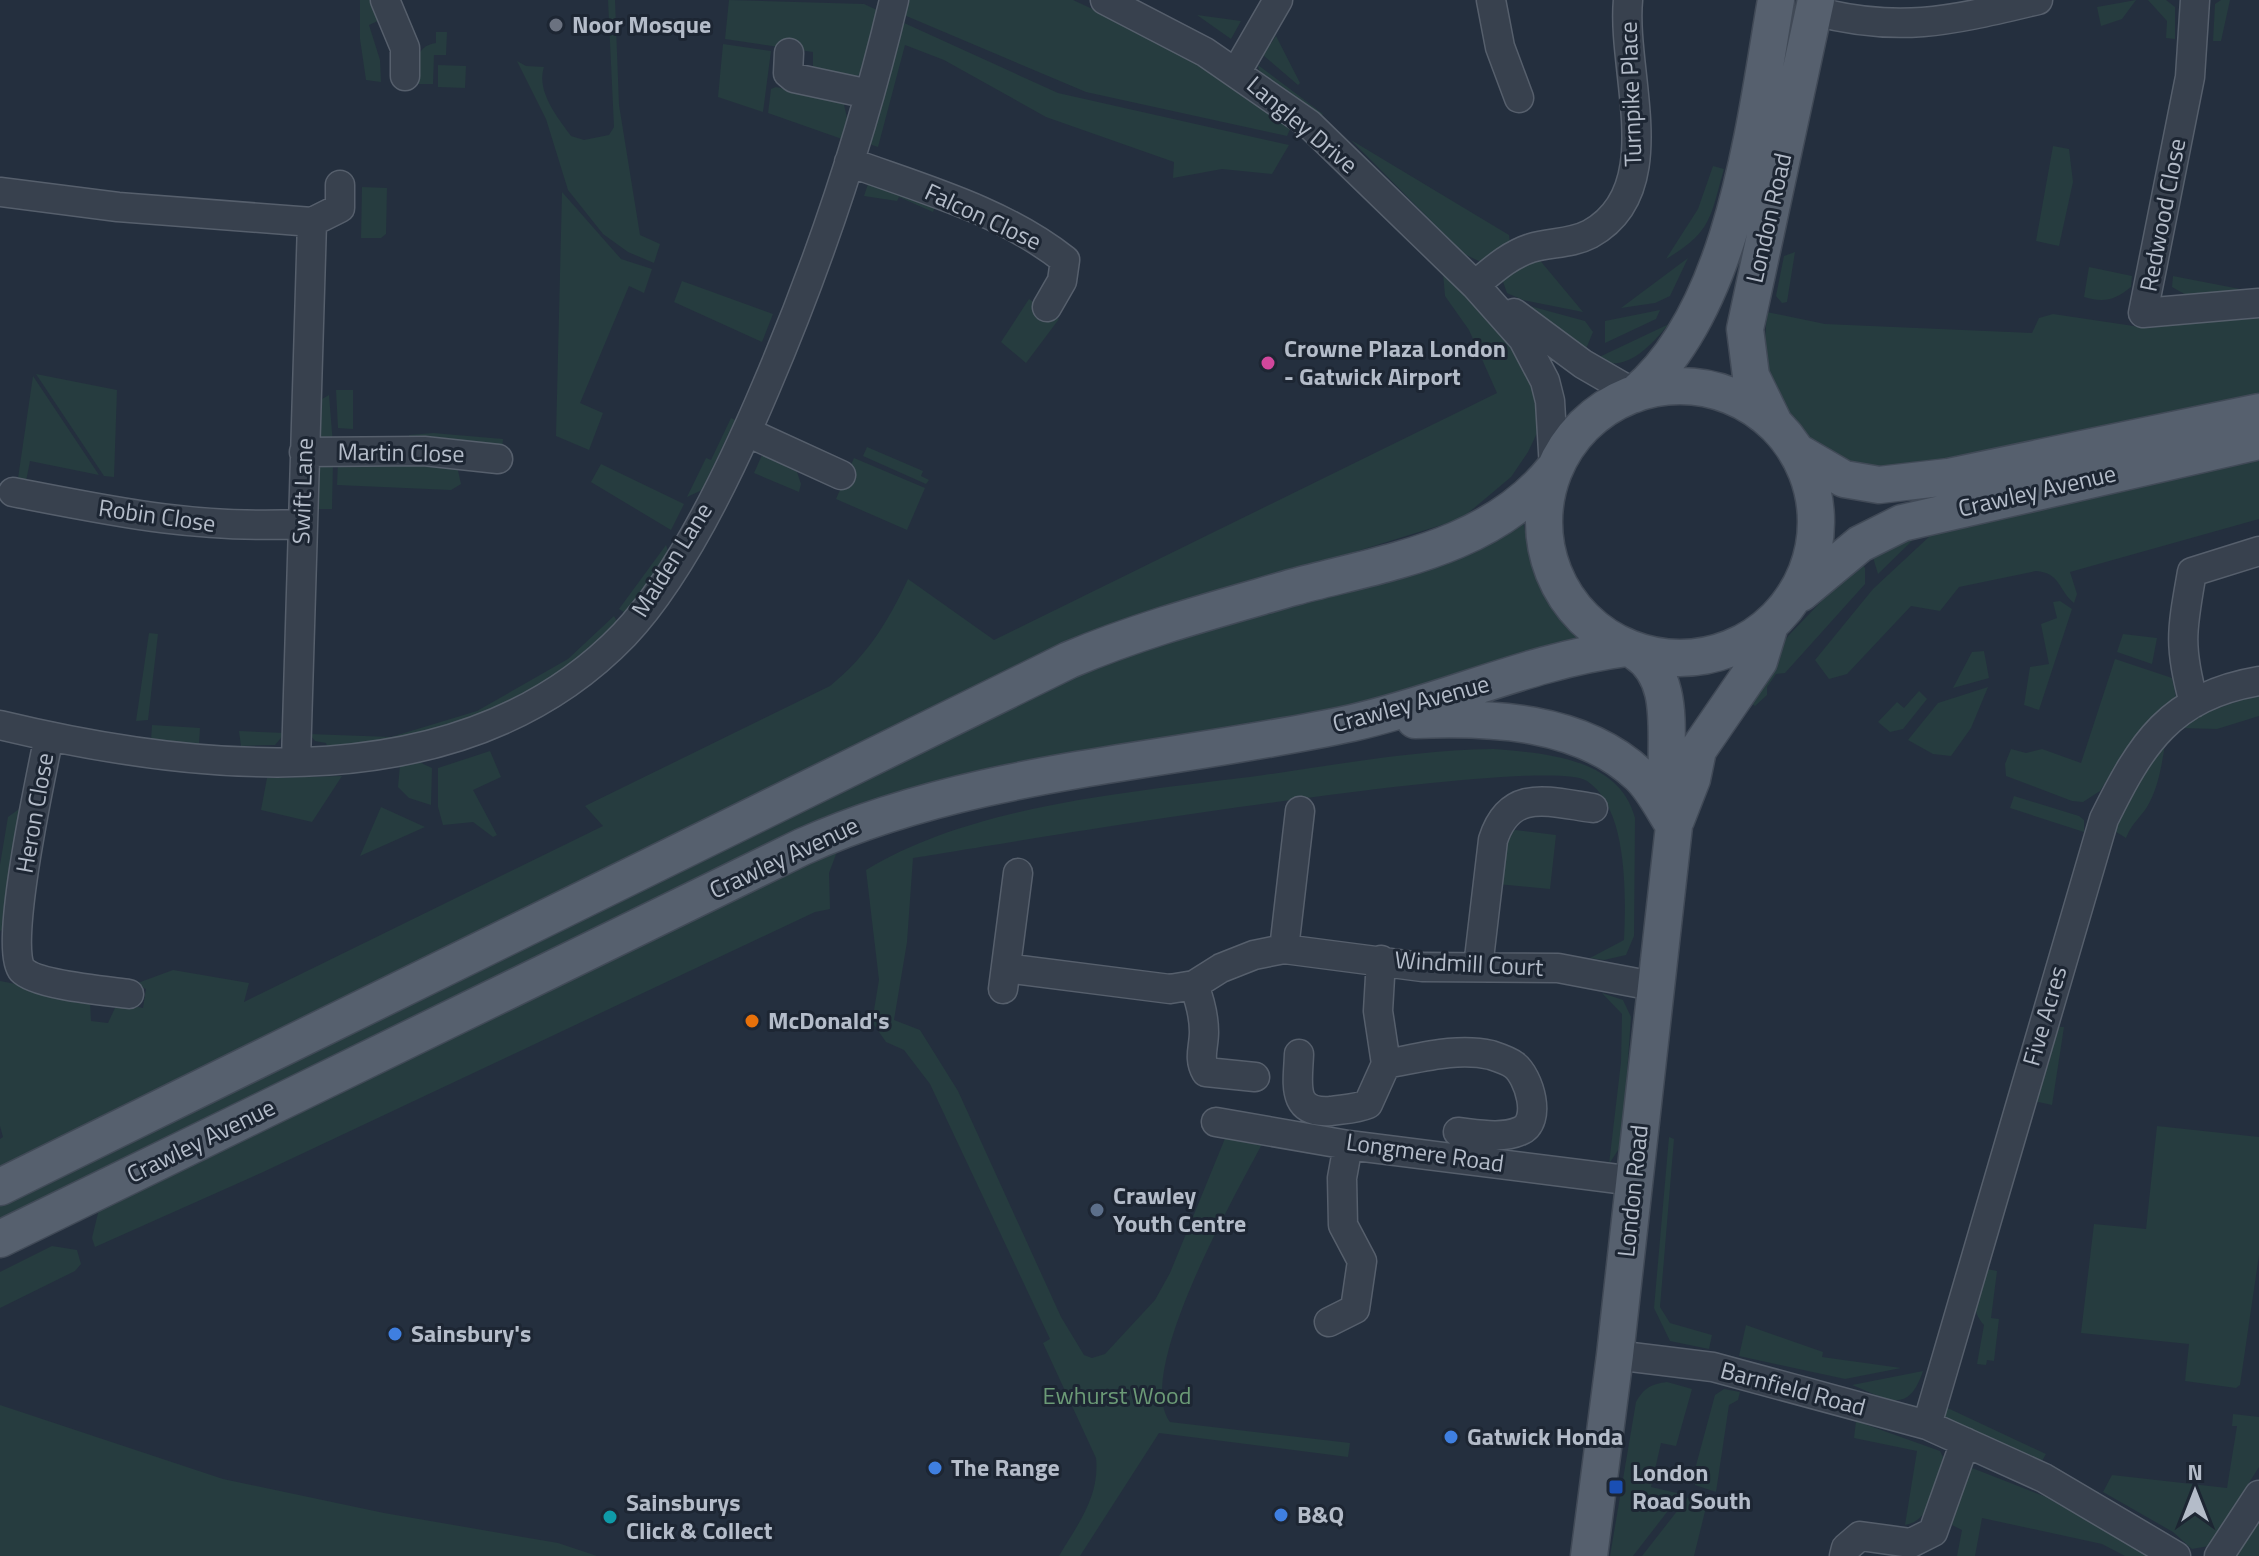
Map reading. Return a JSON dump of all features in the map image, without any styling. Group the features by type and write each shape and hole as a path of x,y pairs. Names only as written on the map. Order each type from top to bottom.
{"main road":[{"name":"London Road","path":"1635,394 1693,321 1719,260 1750,144 1776,0"},
{"name":"London Road","path":"1788,440 1755,387 1747,360 1745,329 1815,6"},
{"path":"1683,386 1715,391 1746,403 1788,440 1812,490 1816,520 1809,566 1781,613 1737,646 1711,655 1675,659 1632,650 1591,627 1575,611 1552,573 1543,523 1546,493 1554,469 1565,447 1588,421 1635,394 1683,386"},
{"name":"Crawley Avenue","path":"1788,440 1844,479 1879,485 1948,477 2259,412"},
{"name":"Crawley Avenue","path":"1781,613 1860,544 1902,523 2259,441"},
{"name":"Crawley Avenue","path":"0,1187 1069,660 1162,625 1455,543 1518,504 1554,469"},
{"name":"London Road","path":"1589,1556 1615,1355 1653,986 1674,826 1692,779 1698,750 1759,661 1781,613"},
{"name":"London Road","path":"1632,650 1655,673 1667,708 1667,769 1674,826"},
{"name":"Crawley Avenue","path":"0,1239 802,847 859,823 977,790 1350,723 1431,704 1570,658 1632,650"},
{"path":"1350,723 1474,719 1563,733 1603,751 1638,774 1674,826"}],"street":[{"path":"385,0 405,48 405,76"},
{"name":"Maiden Lane","path":"0,725 49,736 189,758 345,759 426,747 504,719 542,700 580,674 625,634 658,592 747,432 795,319 849,162 894,0"},
{"name":"Langley Drive","path":"1105,0 1237,71 1309,124 1475,285 1523,339 1545,381 1550,401 1554,469"},
{"path":"1237,71 1278,0"},
{"path":"1491,0 1500,47 1519,98"},
{"name":"Turnpike Place","path":"1475,285 1510,257 1533,247 1578,240 1596,230 1615,216 1627,199 1633,182 1635,140 1628,0"},
{"path":"1815,6 1857,22 1901,26 1951,20 2038,0"},
{"name":"Redwood Close","path":"2195,0 2190,77 2143,313 2259,303"},
{"path":"789,53 788,73 794,78 869,94"},
{"name":"Falcon Close","path":"849,162 968,205 1037,239 1065,260 1066,271 1047,307"},
{"path":"0,192 118,207 312,222 340,208 340,185"},
{"name":"Swift Lane","path":"296,761 312,222"},
{"name":"Langley Drive","path":"1475,285 1565,352 1635,394"},
{"path":"747,432 841,475"},
{"name":"Martin Close","path":"304,452 452,452 498,459"},
{"name":"Robin Close","path":"13,492 173,522 228,527 301,524"},
{"path":"2194,703 2181,656 2181,633 2192,572 2259,551"},
{"name":"Five Acres","path":"1927,1425 2104,819 2129,769 2163,723 2194,703 2231,686 2259,681"},
{"name":"Heron Close","path":"49,736 19,906 17,961 21,969 39,978 129,994"},
{"path":"1478,967 1493,840 1499,823 1510,808 1524,803 1543,801 1593,808"},
{"path":"1284,949 1300,811"},
{"name":"Windmill Court","path":"1018,873 1004,979 1170,989 1194,985 1232,964 1284,949 1422,967 1558,968 1653,986"},
{"path":"1299,1054 1297,1090 1310,1110 1359,1108 1368,1104 1386,1064 1378,1011 1381,960"},
{"path":"1194,985 1202,1006 1205,1034 1201,1062 1206,1072 1255,1077"},
{"path":"1386,1064 1441,1053 1468,1053 1491,1055 1514,1065 1527,1082 1532,1106 1529,1123 1521,1131 1489,1135 1458,1132"},
{"name":"Longmere Road","path":"1216,1122 1348,1145 1634,1181"},
{"path":"1329,1322 1355,1309 1362,1261 1343,1225 1342,1178 1348,1145"},
{"name":"Barnfield Road","path":"1615,1355 1713,1367 1927,1425 2044,1478 2176,1556"},
{"path":"1844,1556 1846,1548 1860,1536 1911,1543 1933,1532 1965,1442"},
{"path":"2219,1556 2259,1495"}],"green space":[{"path":"360,0 375,0 380,20 369,25 380,60 381,82 366,80 360,39"},
{"path":"608,0 615,0 619,105 640,235 660,244 654,263 628,252 603,234 568,190 546,119 517,61 526,66 544,67 545,94 571,136 584,140 609,135 614,127"},
{"path":"729,0 864,4 877,10 863,72 850,80 813,72 813,52 725,39"},
{"path":"907,0 1073,0 1140,31 1205,68 1291,127 1287,136 1086,92 904,15"},
{"path":"2136,0 2122,19 2101,26 2097,7"},
{"path":"2148,0 2166,0 2175,7 2175,39 2166,38 2167,21"},
{"path":"2230,0 2221,41 2213,41 2215,4"},
{"path":"1197,15 1241,21 1231,39"},
{"path":"902,22 1058,93 1289,145 1272,174 1222,169 1173,178 1174,162 1046,117 944,60 905,45 878,147 866,143"},
{"path":"436,32 447,32 446,55 434,55 433,84 413,84 417,58 424,48 436,43"},
{"path":"1276,36 1300,83 1298,85 1263,55"},
{"path":"723,44 771,51 763,112 718,97"},
{"path":"438,65 466,66 465,88 438,87"},
{"path":"1258,65 1323,114 1319,120 1260,75"},
{"path":"776,87 848,102 844,105 848,122 842,139 768,113 771,89"},
{"path":"1351,140 1509,235 1510,243 1481,262 1464,254"},
{"path":"2053,146 2069,149 2073,182 2059,246 2036,241"},
{"path":"1713,166 1724,169 1707,222 1701,232 1666,259 1698,209"},
{"path":"870,178 937,201 933,212 899,197 897,201 864,196"},
{"path":"362,187 387,188 386,234 381,238 361,238"},
{"path":"562,192 621,259 652,269 644,293 629,286 580,403 603,413 589,450 556,436"},
{"path":"1795,252 1787,302 1782,303 1776,296 1784,256"},
{"path":"1538,258 1583,312 1523,300 1507,293 1501,276"},
{"path":"1688,258 1670,296 1655,303 1621,308"},
{"path":"2089,267 2132,276 2131,287 2109,299 2084,297"},
{"path":"1443,273 1516,345 1538,386 1538,431 1528,452 1511,477 1461,519 1190,603 0,1169 0,1139 3,1137 0,1126 0,981 79,996 90,1002 91,1021 108,1023 115,1008 124,1004 143,1008 146,989 135,984 173,970 249,983 244,1002 603,826 585,806 830,686 855,663 875,637 908,579 994,640 1497,393 1469,330 1445,296"},
{"path":"2173,276 2250,291 2188,296 2172,287"},
{"path":"682,281 773,314 762,342 674,302"},
{"path":"1029,299 1059,319 1026,363 1001,342"},
{"path":"1526,305 1585,321 1593,332 1583,356"},
{"path":"1660,310 1656,319 1605,343 1605,321"},
{"path":"1767,312 1825,324 2032,333 2039,318 2053,314 2147,328 2259,316 2259,396 1936,466 1874,473 1813,445 1781,412 1771,392 1764,355"},
{"path":"1669,324 1646,349 1627,360 1606,363 1595,359"},
{"path":"36,374 117,390 114,477 104,476"},
{"path":"33,376 99,475 30,461 25,486 17,485"},
{"path":"336,390 353,390 353,429 338,428"},
{"path":"329,395 333,444 317,437 317,402"},
{"path":"731,418 735,420 702,490 687,497 706,458 711,460"},
{"path":"433,433 503,439 502,449 409,443 409,435"},
{"path":"867,447 923,471 921,476 929,480 926,484 863,456"},
{"path":"762,455 797,472 801,484 799,492 754,473"},
{"path":"2259,455 2259,519 2070,572 2077,594 2074,603 2055,579 2044,572 1959,587 1940,611 1911,606 1847,674 1829,679 1815,660 1873,589 1931,535 2041,503"},
{"path":"854,458 925,488 907,530 836,499"},
{"path":"333,461 332,509 311,509 318,465"},
{"path":"338,461 457,466 461,484 451,490 337,485"},
{"path":"601,464 684,504 671,530 591,482"},
{"path":"1521,513 1533,567 1578,640 1355,710 995,766 865,802 755,852 0,1223 0,1199 1072,672"},
{"path":"1919,534 1878,574 1872,554"},
{"path":"666,545 670,557 627,614 619,609"},
{"path":"1860,561 1865,568 1865,584 1785,673 1776,674 1767,687 1767,695 1755,706 1741,697 1789,635"},
{"path":"2060,601 2072,609 2039,710 2024,705 2030,667 2049,664 2041,624 2057,618 2053,602"},
{"path":"614,616 619,625 534,694 427,735 327,747 326,743 315,741 309,734 391,737 477,711 568,659"},
{"path":"149,633 158,634 148,720 136,721"},
{"path":"2123,634 2157,638 2152,664 2117,652"},
{"path":"1984,651 1989,678 1953,688 1972,652"},
{"path":"2115,659 2172,678 2176,697 2124,753 2100,791 2083,802 2072,801 2006,776 2005,764 2011,749 2026,753 2042,749 2081,763"},
{"path":"1988,687 1971,728 1951,756 1933,754 1908,740 1938,703"},
{"path":"1919,691 1927,699 1903,729 1890,732 1878,722 1897,702 1904,708"},
{"path":"2259,694 2259,716 2217,729 2182,728 2207,712"},
{"path":"152,725 200,728 199,744 151,741"},
{"path":"239,731 285,733 275,745 241,746"},
{"path":"2166,739 2154,791 2126,838 2113,830 2118,809"},
{"name":"Ewhurst Wood","path":"1493,749 1578,762 1614,782 1627,798 1635,818 1634,936 1626,955 1604,960 1590,958 1624,940 1622,854 1610,811 1600,794 1587,781 1550,775 1476,779 1266,803 913,858 907,942 894,1020 920,1030 958,1091 1061,1317 1084,1355 1092,1358 1105,1354 1155,1300 1170,1273 1226,1136 1262,1144 1192,1283 1165,1365 1162,1398 1170,1422 1350,1443 1348,1457 1159,1433 1080,1556 1059,1556 1091,1497 1095,1485 1096,1458 1043,1343 1050,1339 930,1084 904,1050 886,1042 872,1022 879,980 866,870 910,847 957,829 1059,804 1378,758"},
{"path":"490,751 501,777 473,790 497,835 493,837 473,822 443,825 438,807 438,768"},
{"path":"419,762 432,768 431,805 409,798 398,787 400,765"},
{"path":"342,776 312,822 261,810 267,778"},
{"path":"2014,796 2079,816 2084,820 2084,832 2010,808"},
{"path":"26,804 4,929 0,931 0,865 8,817"},
{"path":"381,807 425,827 360,856"},
{"path":"1515,830 1556,835 1550,889 1497,884 1506,833"},
{"path":"841,841 829,873 830,909 815,912 261,1173 95,1247 92,1238 104,1188"},
{"path":"1602,993 1623,1000 1631,1017 1622,1144 1609,1164 1621,1062 1622,1014"},
{"path":"2055,1027 2064,1027 2052,1105 2034,1101"},
{"path":"2157,1126 2259,1137 2259,1255 2240,1385 2236,1388 2185,1381 2189,1344 2081,1333 2094,1224 2146,1229"},
{"path":"1669,1137 1674,1139 1660,1307 1670,1323 1712,1335 1709,1349 1670,1341 1654,1308"},
{"path":"52,1246 77,1250 81,1264 75,1271 0,1308 0,1272"},
{"path":"1982,1268 1997,1271 1991,1318 1999,1319 1994,1361 1987,1360 1986,1365 1977,1364 1984,1325 1976,1312 1975,1298"},
{"path":"1746,1325 1823,1352 1822,1357 1901,1368 1845,1379 1739,1356"},
{"path":"1923,1371 1911,1394 1903,1399 1886,1399 1852,1385"},
{"path":"1667,1382 1692,1389 1676,1446 1661,1443 1651,1487 1681,1494 1633,1556 1610,1556 1636,1402 1648,1388"},
{"path":"1724,1389 1740,1392 1738,1400 1729,1405 1716,1492 1695,1485 1694,1473 1715,1395"},
{"path":"1937,1403 2046,1454 2042,1461 1933,1413"},
{"path":"0,1405 223,1479 384,1513 558,1543 597,1556 0,1556"},
{"path":"2233,1414 2259,1417 2259,1467 2209,1546 2192,1549 2173,1532 2103,1492 2112,1475 2227,1488 2237,1426 2232,1426"},
{"path":"1856,1421 1940,1451 1943,1457 1933,1498 1922,1516 1914,1522 1905,1525 1917,1451 1854,1438"},
{"path":"1967,1466 2046,1497 2148,1556 2125,1556 2102,1544 1982,1518 1975,1556 1957,1556 1962,1530 1950,1524"},
{"path":"1692,1492 1709,1495 1694,1556 1642,1556"},
{"path":"2259,1511 2259,1556 2230,1556"}],"place":[{"name":"Noor Mosque","path":"556,25"},
{"name":"Crowne Plaza London - Gatwick Airport","path":"1268,363"},
{"name":"McDonald's","path":"752,1021"},
{"name":"Crawley Youth Centre","path":"1097,1210"},
{"name":"Sainsbury's","path":"395,1334"},
{"name":"Gatwick Honda","path":"1451,1437"},
{"name":"The Range","path":"935,1468"},
{"name":"London Road South","path":"1616,1487"},
{"name":"B&Q","path":"1281,1515"},
{"name":"Sainsburys Click & Collect","path":"610,1517"}]}
